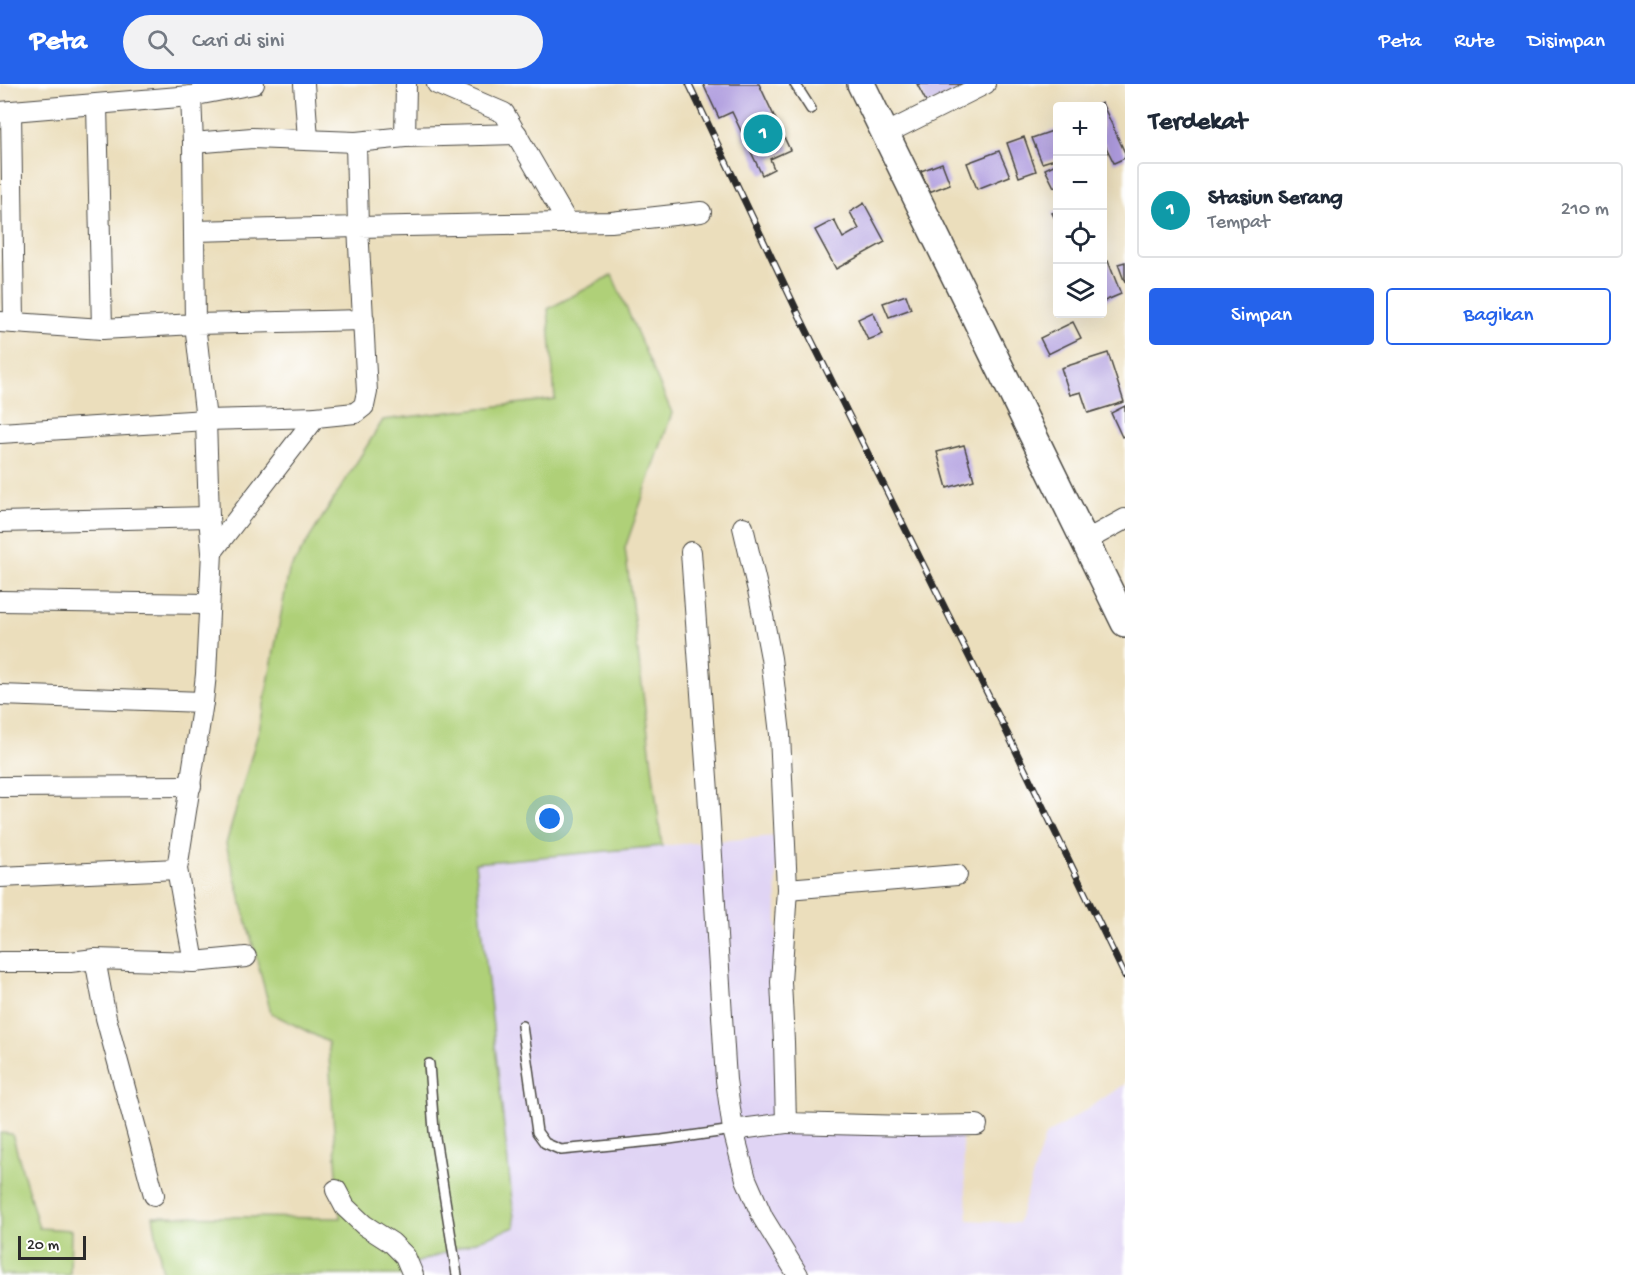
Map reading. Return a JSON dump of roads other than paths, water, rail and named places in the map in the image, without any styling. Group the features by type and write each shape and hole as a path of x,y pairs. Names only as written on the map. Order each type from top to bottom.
{"main road":[{"path":"861,84 1125,623"}],"street":[{"path":"254,84 191,96 6,111 7,323 102,329 195,324 364,320"},
{"path":"304,84 308,139"},
{"path":"405,136 406,84"},
{"path":"437,84 504,113 567,222"},
{"path":"885,134 985,84"},
{"path":"191,96 195,324 206,420 212,552 203,702 177,869 194,962"},
{"path":"97,105 102,329"},
{"path":"193,143 252,138 356,142 405,136 517,134"},
{"path":"0,433 206,420 316,417 355,413 364,406 367,392 356,142"},
{"path":"195,231 611,222 701,212"},
{"path":"212,552 316,417"},
{"path":"0,522 209,517"},
{"path":"1085,541 1125,519"},
{"path":"743,527 769,648 780,734 787,889 781,982 786,1123"},
{"path":"691,552 726,1080 733,1130 746,1179 763,1218 798,1275"},
{"path":"0,601 209,604"},
{"path":"0,694 203,702"},
{"path":"0,787 190,786"},
{"path":"0,877 177,869"},
{"path":"787,889 957,875"},
{"path":"0,962 70,962 95,959 194,962 246,957"},
{"path":"95,959 106,1018 153,1195"},
{"path":"733,1130 786,1123 977,1125"},
{"path":"336,1190 345,1208 364,1225 392,1243 405,1256 413,1275"}],"lane":[{"path":"795,84 811,109"},
{"path":"522,1026 537,1132 545,1143 561,1150 733,1130"},
{"path":"429,1064 434,1131 457,1275"}],"railway":[{"path":"689,84 797,311 1125,976"}],"place":[{"name":"Stasiun Serang","path":"763,134"}]}
